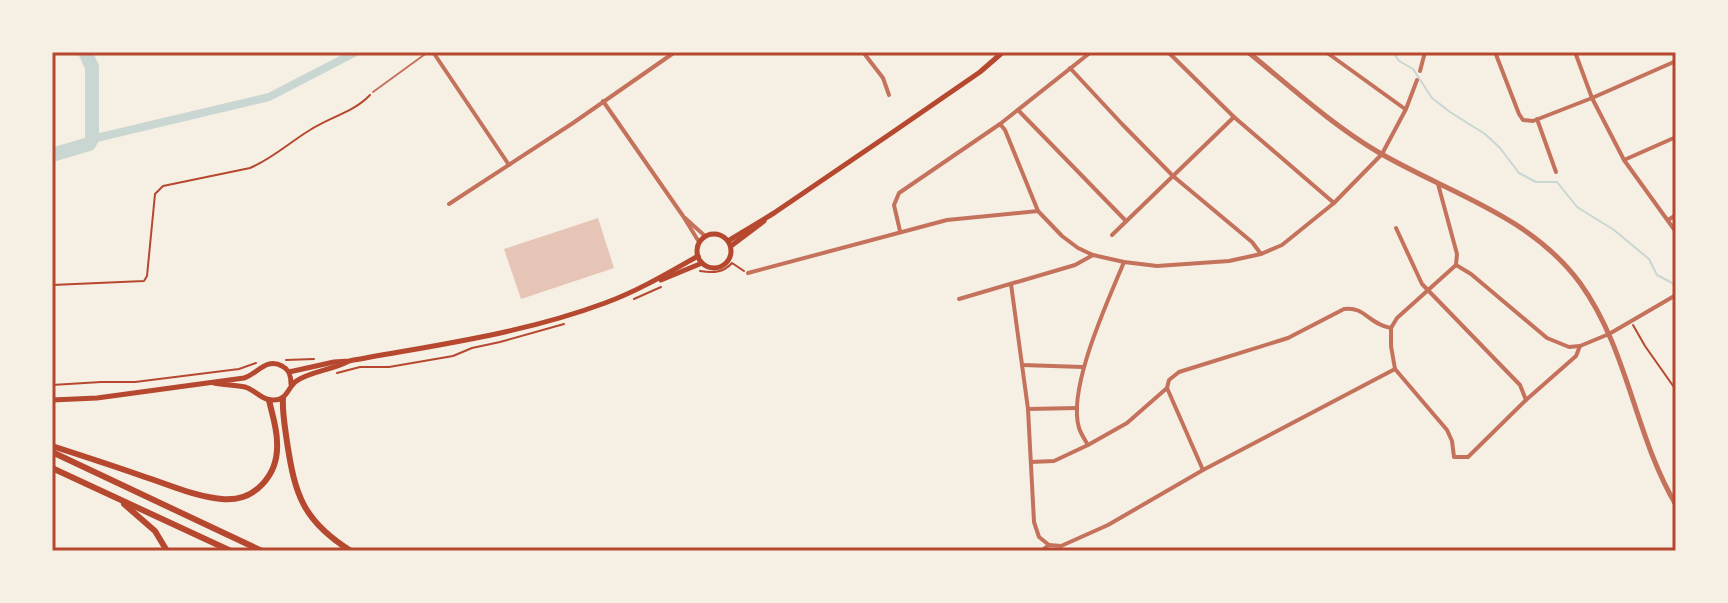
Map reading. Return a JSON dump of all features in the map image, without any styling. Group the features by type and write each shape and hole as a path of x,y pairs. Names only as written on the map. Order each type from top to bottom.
{"highway":[{"path":"283,398 291,470 300,499 316,524 351,551"},
{"path":"52,449 193,493 235,500 253,493 268,480 277,458 269,400"},
{"path":"52,449 89,471 262,551"},
{"path":"52,468 231,551"},
{"path":"122,501 155,531 167,551"}],"main road":[{"path":"729,243 980,72 1003,52"},
{"path":"720,234 729,243 730,257 723,265 712,268 702,263 698,256 697,247 705,236 720,234"},
{"path":"645,286 698,256"},
{"path":"289,372 517,331 608,302 702,263"},
{"path":"291,384 349,361"},
{"path":"209,383 245,387 269,400 283,398 289,392 289,372 280,364 268,363 255,374 256,391"},
{"path":"52,400 97,398 255,374"}],"street":[{"path":"431,52 509,165"},
{"path":"449,204 675,52"},
{"path":"863,52 883,78 889,95"},
{"path":"900,231 894,205 899,193 1000,124 1091,52"},
{"path":"1168,52 1234,117 1334,203"},
{"path":"1248,52 1353,136 1521,227 1556,256 1579,282 1609,334 1656,463 1676,505"},
{"path":"1326,52 1406,109"},
{"path":"1420,71 1425,52"},
{"path":"1495,52 1523,120 1537,119 1592,98 1676,61"},
{"path":"1575,52 1592,98 1624,160 1676,232"},
{"path":"1070,68 1173,176 1252,242 1261,254"},
{"path":"1000,124 1038,211 1078,248 1093,255 1157,266 1229,261 1261,254 1282,245 1334,203 1382,154 1406,109 1417,80"},
{"path":"603,101 699,242"},
{"path":"1018,110 1126,221"},
{"path":"1112,235 1234,117"},
{"path":"1537,119 1556,172"},
{"path":"1624,160 1676,137"},
{"path":"1438,182 1457,254 1456,265 1397,318 1391,328 1391,346 1395,369 1447,430 1454,457 1468,457 1576,356 1580,346"},
{"path":"748,273 947,220 1038,211"},
{"path":"1668,220 1676,215"},
{"path":"683,216 705,236"},
{"path":"1396,228 1422,284 1520,385 1526,400"},
{"path":"959,299 1075,265 1093,255"},
{"path":"1088,445 1079,429 1077,408 1083,367 1124,262"},
{"path":"1456,265 1547,338 1569,347 1580,346 1609,334 1676,295"},
{"path":"1011,284 1028,409 1034,522 1039,537 1049,545 1061,546 1108,525 1203,470 1395,369"},
{"path":"1031,462 1054,461 1127,423 1167,388 1169,380 1179,372 1288,338 1344,309 1352,308 1373,323 1391,328"},
{"path":"1022,365 1083,367"},
{"path":"1167,388 1203,470"},
{"path":"1028,409 1077,408"},
{"path":"1041,551 1049,545"}],"lane":[{"path":"373,92 431,52"}],"path":[{"path":"52,285 144,281 158,188 250,168 312,128 362,104 373,92"},
{"path":"693,273 722,271 732,263 748,273"},
{"path":"648,293 662,287"},
{"path":"1631,322 1676,390"},
{"path":"283,359 314,358"},
{"path":"52,385 135,382 239,369 264,359"}],"building":[{"path":"598,218 614,268 521,299 504,249"}],"waterway":[{"path":"52,155 89,144 92,139 92,67 85,52"},
{"path":"92,139 269,97 356,52"},
{"path":"1393,52 1399,61 1413,69 1432,98 1485,134 1519,173 1536,182 1557,182 1577,207 1614,230 1649,259 1657,275 1676,285"}]}
